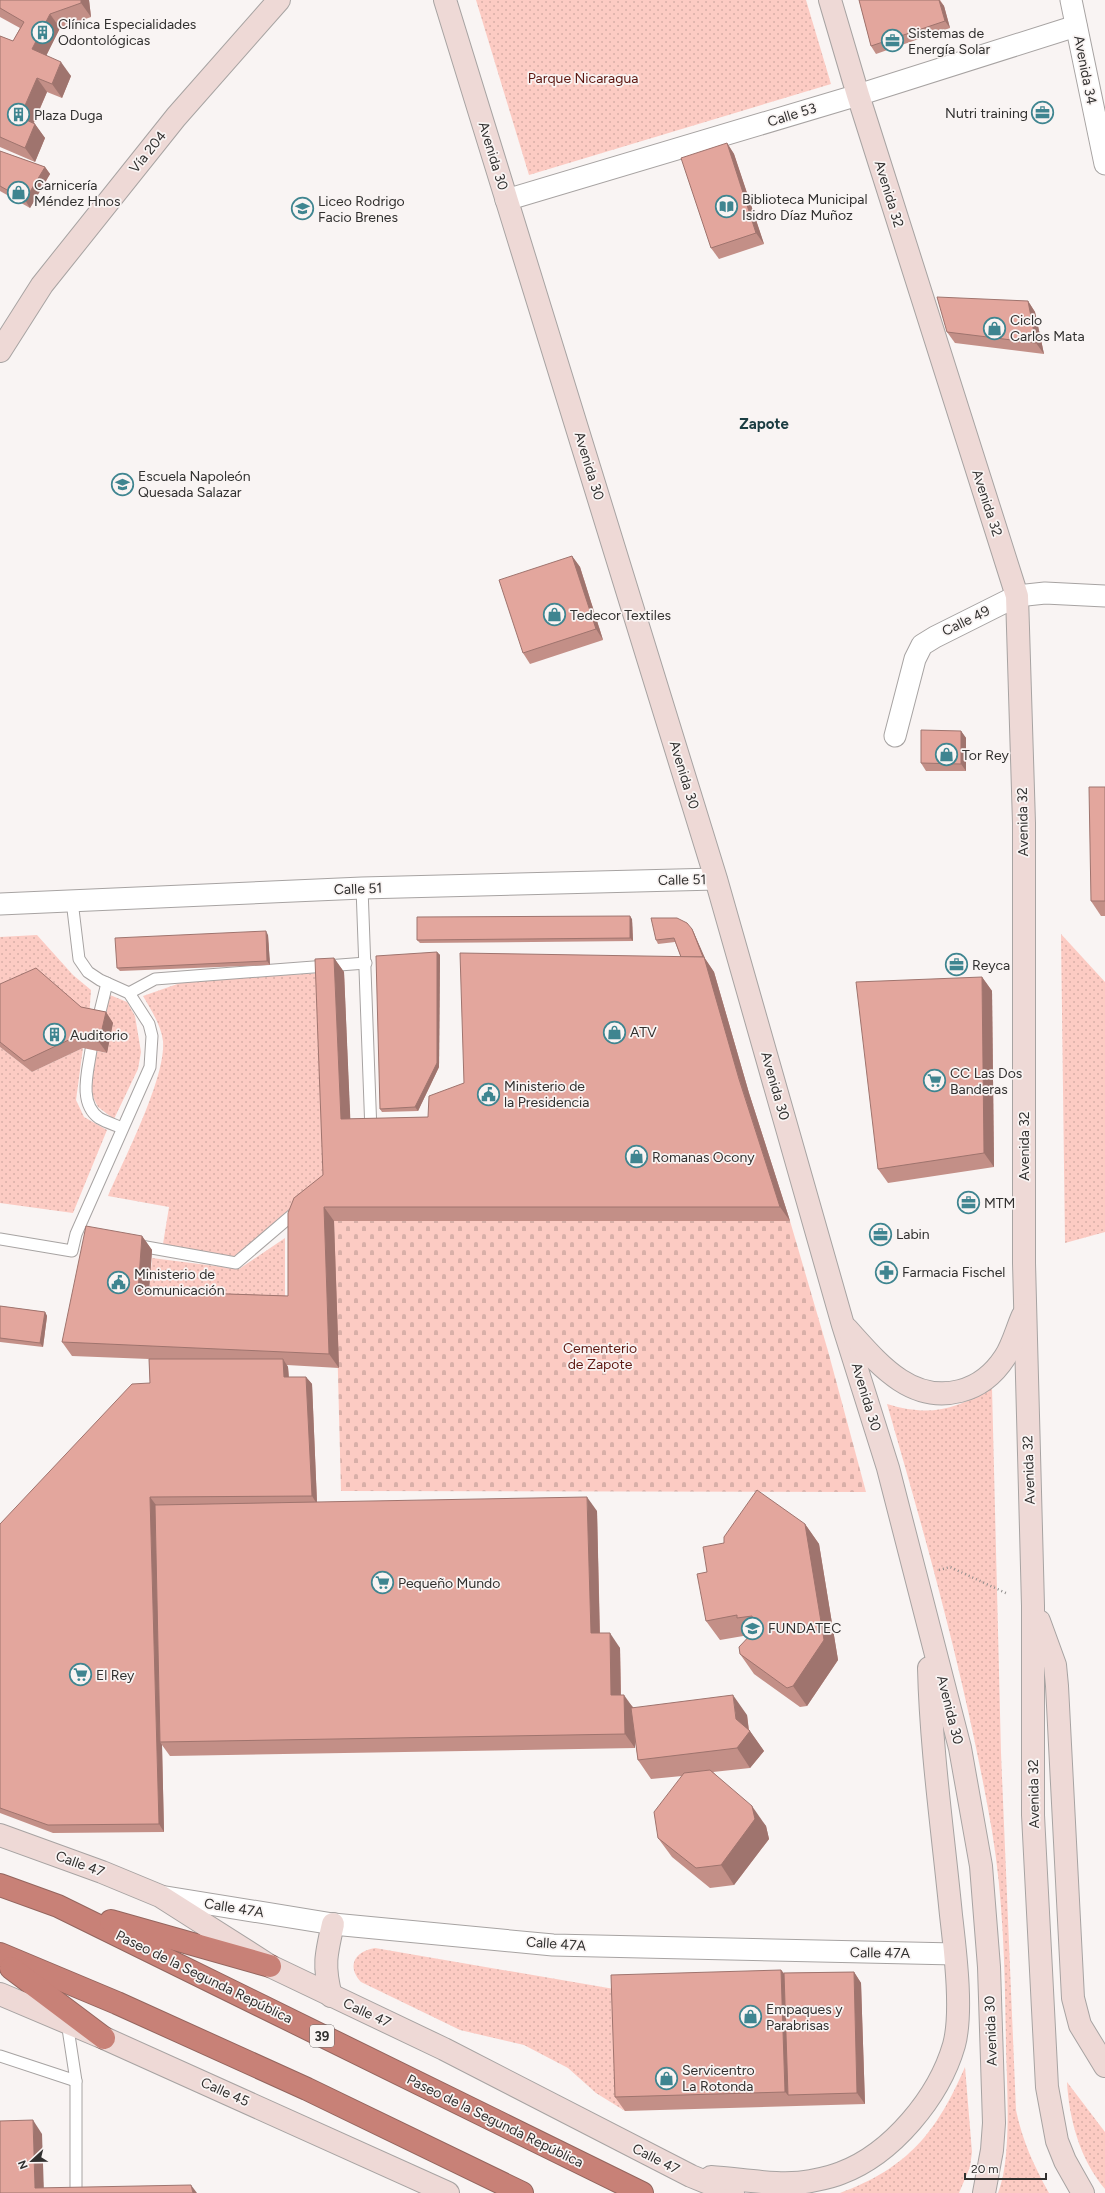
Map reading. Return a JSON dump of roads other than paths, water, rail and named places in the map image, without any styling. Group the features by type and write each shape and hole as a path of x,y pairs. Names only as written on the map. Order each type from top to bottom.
{"highway":[{"name":"Paseo de la Segunda República","path":"0,1885 58,1906 642,2193"},
{"path":"58,1906 270,1966"},
{"path":"0,1954 117,2003 307,2089 522,2193"},
{"path":"0,1960 104,2038"}],"main road":[{"name":"Vía 204","path":"0,351 42,285 176,117 280,0"},
{"name":"Avenida 30","path":"445,0 716,879 843,1325 888,1468 960,1748 980,1866 989,1967 994,2108 992,2150 984,2193"},
{"name":"Avenida 32","path":"830,0 858,95 1017,596 1024,823 1026,1308 1033,1606 1033,1815 1048,2087 1057,2141 1065,2161 1083,2193"},
{"path":"843,1325 873,1358 903,1383 920,1391 950,1394 968,1389 984,1381 997,1368 1006,1356 1026,1308"},
{"path":"1033,1606 1054,1665 1057,1686 1073,1998 1080,2025 1105,2066"},
{"path":"690,2176 780,2182 809,2181 842,2173 869,2158 911,2123 944,2072 954,2044 957,2007 955,1954 930,1676 932,1641"},
{"name":"Calle 47","path":"0,1835 102,1872 160,1896 270,1966 444,2049 690,2176 734,2193"},
{"path":"332,1996 325,1975 326,1954 333,1924"},
{"name":"Calle 45","path":"0,1994 104,2038 448,2193"}],"street":[{"name":"Avenida 34","path":"1072,0 1076,26 1104,156"},
{"name":"Calle 53","path":"506,200 858,95 1076,26"},
{"name":"Calle 49","path":"895,736 915,659 922,645 1017,596 1045,593 1105,596"},
{"name":"Calle 51","path":"0,904 362,888 716,879"},
{"name":"Calle 47A","path":"160,1896 333,1924 553,1945 955,1954"}],"lane":[{"path":"362,888 366,963 371,1133"},
{"path":"0,1239 72,1251 76,1234 150,1067 152,1036 149,1024 129,994 88,972 79,959 72,900"},
{"path":"129,994 155,979 366,963"},
{"path":"98,1020 107,983"},
{"path":"91,1050 86,1092 88,1103 99,1117 122,1128"},
{"path":"122,1243 236,1263 308,1201"},
{"path":"76,1234 91,1237"},
{"path":"67,2022 76,2082 76,2193"},
{"path":"0,2056 76,2082"}],"place":[{"name":"Clínica Especialidades Odontológicas","path":"42,32"},
{"name":"Sistemas de Energía Solar","path":"893,41"},
{"name":"Nutri training","path":"1043,113"},
{"name":"Plaza Duga","path":"19,115"},
{"name":"Carnicería Méndez Hnos","path":"18,193"},
{"name":"Biblioteca Municipal Isidro Díaz Muñoz","path":"726,207"},
{"name":"Liceo Rodrigo Facio Brenes","path":"303,209"},
{"name":"Ciclo Carlos Mata","path":"994,328"},
{"name":"Escuela Napoleón Quesada Salazar","path":"122,484"},
{"name":"Tedecor Textiles","path":"555,615"},
{"name":"Tor Rey","path":"946,755"},
{"name":"Reyca","path":"957,965"},
{"name":"ATV","path":"615,1032"},
{"name":"Auditorio","path":"55,1035"},
{"name":"CC Las Dos Banderas","path":"935,1081"},
{"name":"Ministerio de la Presidencia","path":"488,1094"},
{"name":"Romanas Ocony","path":"636,1157"},
{"name":"MTM","path":"969,1203"},
{"name":"Labin","path":"881,1234"},
{"name":"Farmacia Fischel","path":"886,1272"},
{"name":"Ministerio de Comunicación","path":"119,1282"},
{"name":"Pequeño Mundo","path":"383,1583"},
{"name":"FUNDATEC","path":"752,1628"},
{"name":"El Rey","path":"80,1675"},
{"name":"Empaques y Parabrisas","path":"750,2017"},
{"name":"Servicentro La Rotonda","path":"666,2078"}],"district":[{"name":"Zapote","path":"764,424"}],"park label":[{"name":"Parque Nicaragua","path":"583,78"},
{"name":"Cementerio de Zapote","path":"600,1356"}]}
